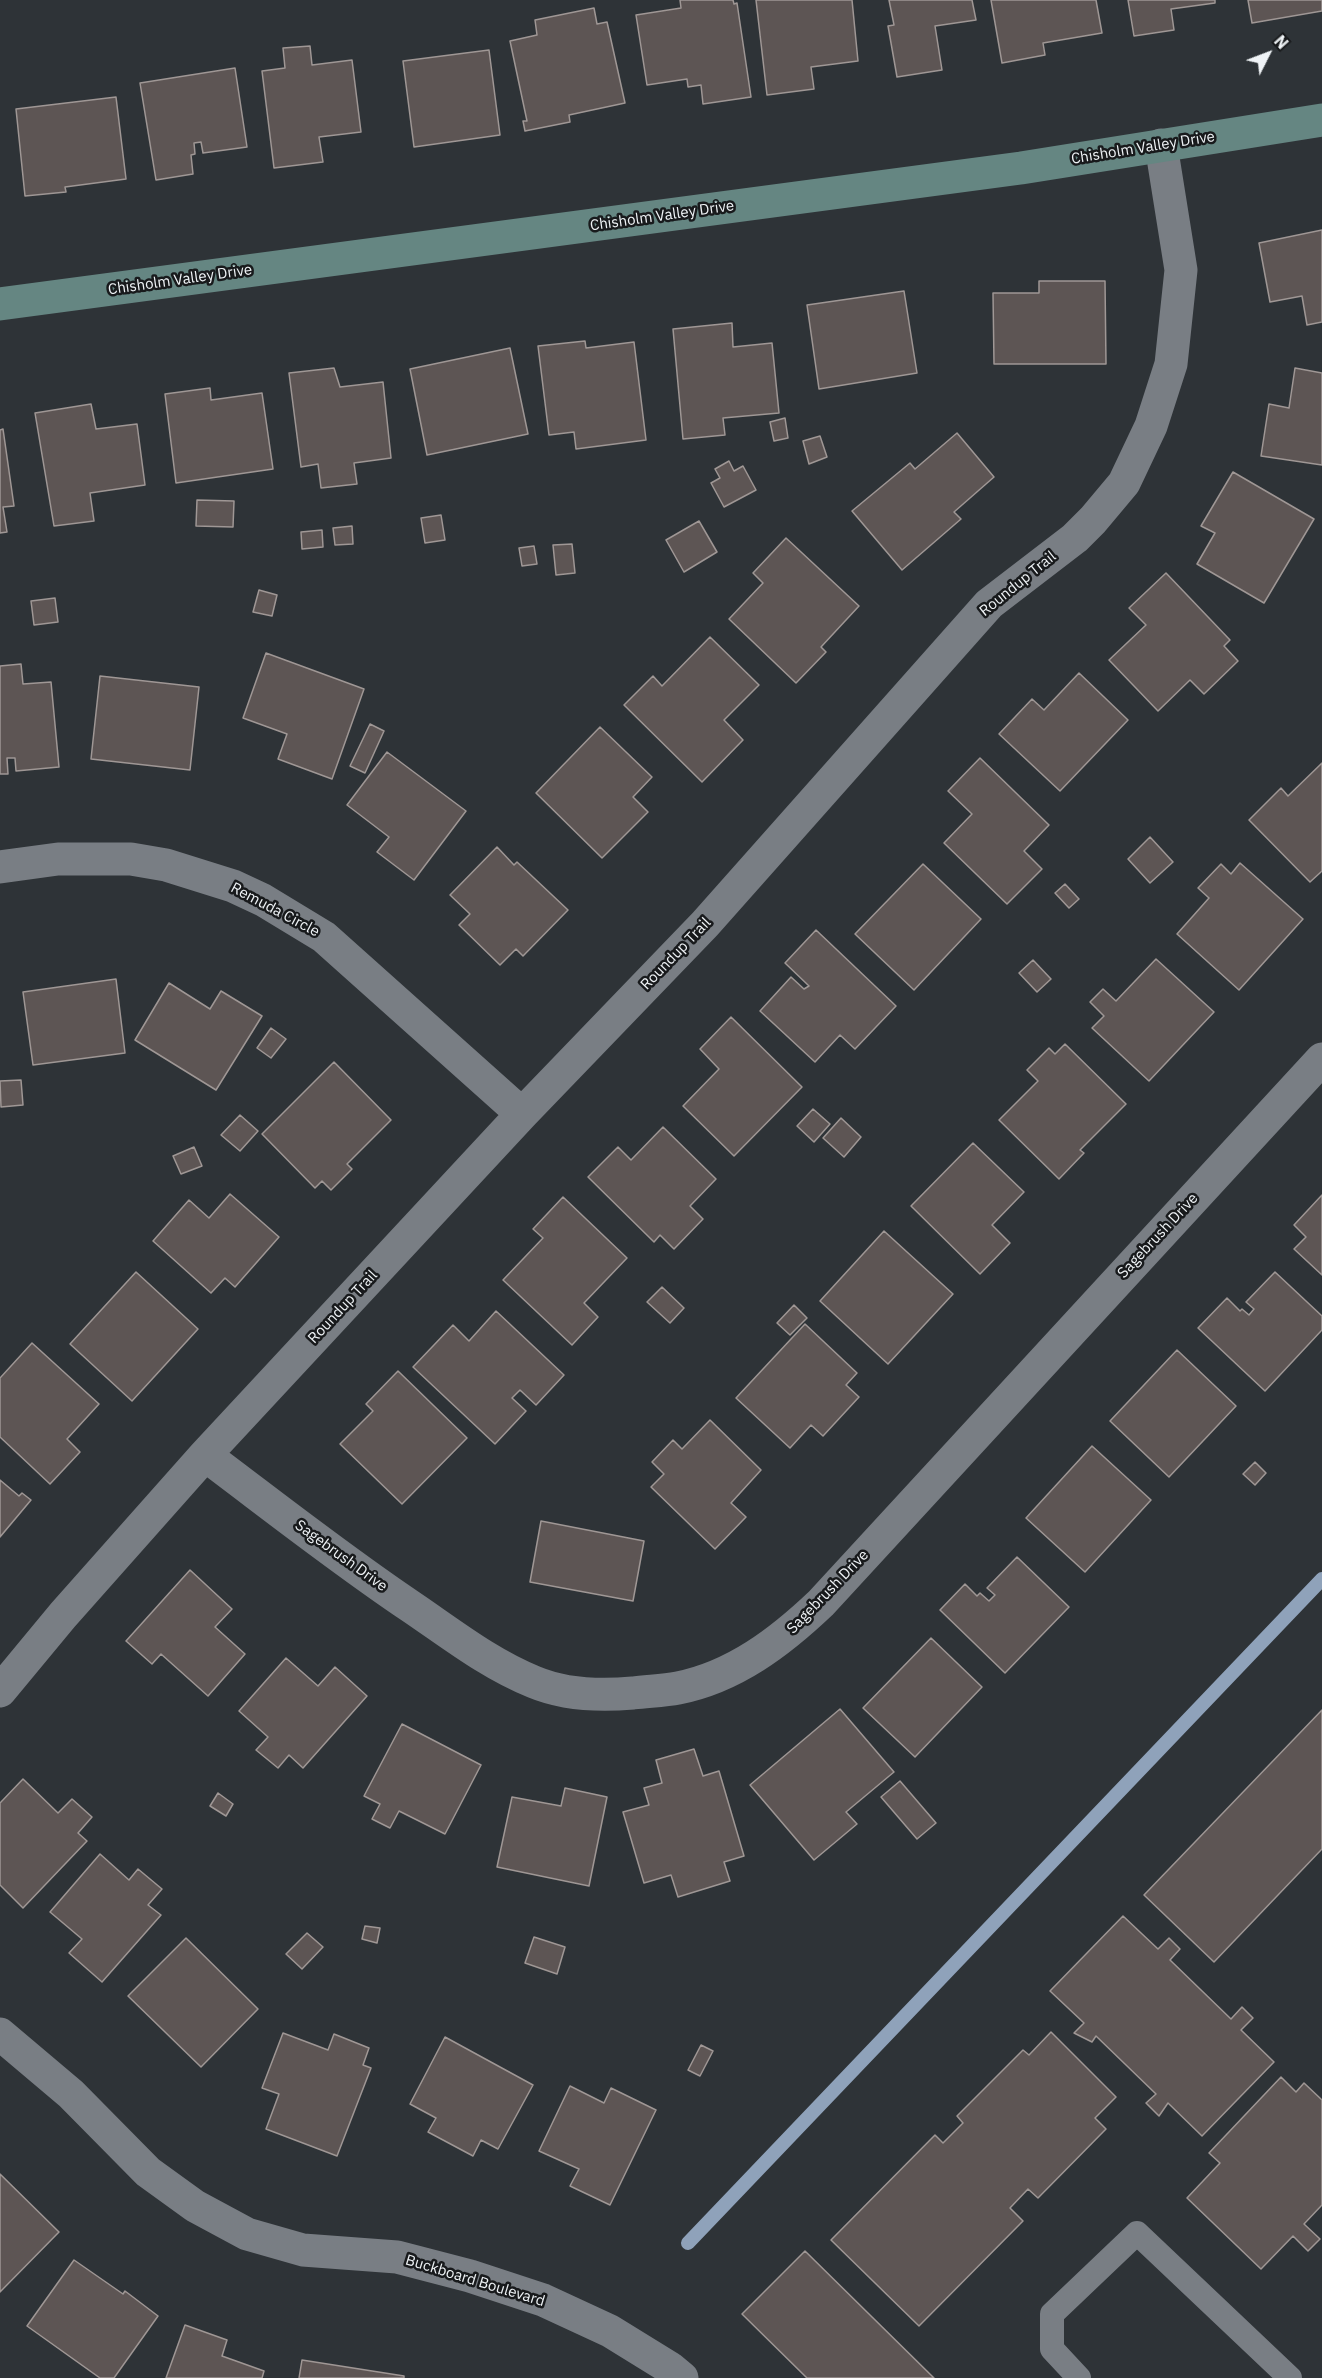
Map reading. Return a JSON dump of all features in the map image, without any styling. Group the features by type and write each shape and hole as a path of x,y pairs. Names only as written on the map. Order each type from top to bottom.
{"street":[{"name":"Chisholm Valley Drive","path":"0,304 1009,170 1322,120"},
{"name":"Roundup Trail","path":"0,1691 63,1615 205,1455 522,1114 705,924 989,604 1075,538 1094,520 1124,483 1151,426 1171,364 1181,270 1161,145"},
{"name":"Remuda Circle","path":"0,867 58,859 131,860 166,865 233,886 263,900 324,936 522,1114"},
{"name":"Sagebrush Drive","path":"205,1455 359,1572 493,1661 535,1683 571,1692 608,1695 678,1688 716,1677 767,1650 789,1633 820,1603 1322,1059"},
{"name":"Buckboard Boulevard","path":"0,2034 71,2094 148,2172 195,2206 247,2234 303,2250 397,2258 470,2276 532,2296 610,2331 670,2368 682,2378"}],"lane":[{"path":"1079,2378 1052,2349 1052,2314 1137,2233 1290,2378"}],"building":[{"path":"680,0 733,0 734,4 737,3 751,97 703,104 701,85 688,87 687,79 647,85 636,15 681,8"},
{"path":"756,0 852,0 858,61 811,67 814,89 767,95"},
{"path":"889,0 972,0 976,20 935,26 942,70 897,77 888,26 894,25"},
{"path":"991,0 1096,0 1102,33 1043,43 1045,55 1002,63"},
{"path":"1128,0 1215,0 1215,3 1171,9 1174,30 1134,36"},
{"path":"1248,0 1322,0 1322,11 1252,23"},
{"path":"594,8 597,24 607,22 625,103 569,115 570,122 525,131 523,121 527,121 510,41 537,35 535,20"},
{"path":"310,46 312,65 352,60 361,132 319,137 323,162 274,168 262,71 285,68 283,48"},
{"path":"489,50 500,135 414,147 403,61"},
{"path":"235,68 247,147 203,153 201,142 194,143 195,154 191,155 193,174 156,180 140,83"},
{"path":"116,97 126,179 65,187 66,192 25,196 16,109"},
{"path":"1322,230 1322,322 1307,325 1302,296 1270,302 1259,243"},
{"path":"1039,281 1105,281 1106,364 994,364 993,293 1039,293"},
{"path":"904,291 917,373 819,389 807,305"},
{"path":"732,323 733,347 772,343 779,413 723,418 725,435 683,439 673,329"},
{"path":"585,341 586,348 634,342 646,440 576,449 574,432 549,435 538,346"},
{"path":"510,348 528,434 427,455 410,369"},
{"path":"334,368 340,387 383,382 391,458 354,463 357,484 321,488 318,464 301,467 289,373"},
{"path":"1295,368 1322,373 1322,465 1261,456 1269,404 1289,408"},
{"path":"210,388 211,400 262,393 273,469 176,483 165,394"},
{"path":"91,404 96,429 137,424 145,485 90,493 94,521 54,526 35,413"},
{"path":"785,418 788,438 774,441 770,422"},
{"path":"3,429 14,506 3,507 7,532 0,533 0,430"},
{"path":"957,433 994,477 954,512 961,519 902,570 852,511 910,463 915,469"},
{"path":"820,436 827,457 809,464 803,441"},
{"path":"729,461 734,471 743,466 756,490 724,507 711,483 720,478 715,469"},
{"path":"1233,472 1314,519 1264,603 1197,564 1215,533 1201,526"},
{"path":"197,500 234,501 233,527 196,526"},
{"path":"441,515 445,540 425,543 421,518"},
{"path":"699,521 717,552 684,572 666,540"},
{"path":"352,526 353,544 335,545 333,528"},
{"path":"322,530 323,547 302,549 301,532"},
{"path":"786,538 859,606 821,647 826,652 796,683 729,619 763,583 753,573"},
{"path":"572,544 575,573 556,575 553,545"},
{"path":"534,546 537,564 522,566 519,548"},
{"path":"1166,573 1230,640 1224,646 1238,661 1204,694 1190,680 1158,711 1109,660 1146,625 1129,608"},
{"path":"259,590 277,595 272,616 253,612"},
{"path":"55,598 58,622 34,625 31,601"},
{"path":"710,637 759,685 724,720 743,740 702,782 624,705 653,676 662,686"},
{"path":"266,653 364,689 332,779 278,759 287,734 243,718"},
{"path":"21,664 23,684 51,682 59,767 16,771 15,758 7,758 8,774 0,774 0,666"},
{"path":"1079,673 1128,720 1060,791 999,734 1032,699 1044,710"},
{"path":"100,676 199,687 190,770 91,759"},
{"path":"370,724 384,731 365,773 350,766"},
{"path":"600,727 652,777 633,797 648,812 602,858 536,793"},
{"path":"387,752 466,811 414,880 377,852 389,837 347,805"},
{"path":"980,758 1049,825 1024,851 1042,869 1007,904 944,843 972,814 948,791"},
{"path":"1322,763 1322,871 1310,882 1249,820 1281,788 1288,796"},
{"path":"1150,837 1173,862 1150,883 1128,859"},
{"path":"497,847 514,865 517,862 568,910 523,956 516,949 500,965 459,925 470,914 450,895"},
{"path":"1240,863 1303,919 1239,990 1177,934 1209,898 1198,888 1221,864 1231,874"},
{"path":"923,864 981,919 914,990 855,934"},
{"path":"1065,884 1079,899 1069,908 1055,893"},
{"path":"816,930 896,1006 855,1049 840,1035 815,1062 760,1011 791,977 804,989 809,986 785,963"},
{"path":"1156,959 1214,1012 1149,1081 1092,1028 1104,1016 1090,1002 1103,989 1116,1001"},
{"path":"1033,960 1051,979 1037,992 1019,973"},
{"path":"116,979 125,1053 33,1065 23,992"},
{"path":"169,983 210,1009 221,991 262,1016 216,1090 135,1040"},
{"path":"731,1017 802,1087 734,1156 683,1106 719,1069 700,1049"},
{"path":"271,1028 286,1039 271,1058 257,1048"},
{"path":"1065,1044 1126,1104 1080,1150 1084,1153 1059,1179 999,1120 1038,1081 1027,1070 1049,1048 1055,1054"},
{"path":"334,1062 391,1120 347,1164 352,1169 331,1190 322,1181 315,1188 262,1134"},
{"path":"21,1080 23,1105 1,1107 0,1081"},
{"path":"813,1109 830,1124 814,1142 797,1126"},
{"path":"240,1115 258,1131 240,1151 221,1135"},
{"path":"841,1118 861,1137 844,1157 823,1138"},
{"path":"663,1127 716,1179 690,1206 703,1219 674,1249 660,1235 654,1242 588,1177 618,1147 631,1160"},
{"path":"973,1143 1024,1192 992,1225 1010,1243 980,1274 911,1206"},
{"path":"194,1147 202,1166 181,1174 173,1156"},
{"path":"230,1194 279,1237 235,1287 225,1278 211,1293 153,1241 189,1200 209,1218"},
{"path":"1322,1195 1322,1275 1294,1249 1306,1237 1294,1225"},
{"path":"563,1197 627,1258 584,1303 598,1317 572,1345 503,1280 543,1238 533,1229"},
{"path":"884,1231 953,1294 888,1364 820,1301"},
{"path":"136,1272 198,1329 132,1401 70,1344"},
{"path":"1275,1272 1322,1316 1322,1330 1265,1391 1198,1328 1227,1298 1240,1311 1242,1309 1249,1315 1254,1309 1246,1302"},
{"path":"662,1287 684,1308 670,1323 647,1302"},
{"path":"794,1305 807,1318 790,1335 777,1323"},
{"path":"496,1311 564,1375 536,1405 520,1390 512,1398 526,1411 495,1444 413,1367 453,1325 469,1341"},
{"path":"805,1324 857,1373 846,1385 859,1397 823,1436 811,1425 790,1448 736,1398"},
{"path":"32,1343 99,1404 67,1439 80,1452 50,1484 0,1437 0,1378"},
{"path":"1177,1350 1236,1406 1169,1477 1110,1421"},
{"path":"398,1371 467,1438 402,1504 340,1444 373,1411 366,1404"},
{"path":"710,1420 761,1470 731,1503 746,1517 715,1549 651,1487 664,1474 652,1462 673,1440 682,1449"},
{"path":"1092,1446 1151,1500 1085,1572 1026,1518"},
{"path":"1255,1462 1266,1473 1255,1485 1243,1474"},
{"path":"0,1480 19,1496 22,1493 31,1500 0,1537"},
{"path":"541,1521 644,1541 633,1601 530,1582"},
{"path":"1017,1557 1069,1607 1005,1673 940,1610 965,1584 977,1596 980,1593 989,1601 995,1595 987,1588"},
{"path":"190,1570 232,1609 215,1627 245,1654 208,1696 161,1654 152,1664 126,1641"},
{"path":"931,1638 982,1687 915,1757 863,1708"},
{"path":"286,1658 318,1686 335,1667 367,1696 303,1768 289,1755 278,1768 256,1750 268,1737 239,1711"},
{"path":"840,1709 894,1772 846,1812 857,1824 814,1860 750,1785"},
{"path":"1322,1710 1322,1849 1214,1962 1144,1895"},
{"path":"402,1724 481,1765 445,1834 399,1811 390,1828 372,1819 380,1804 364,1796"},
{"path":"694,1749 703,1776 719,1771 744,1856 724,1862 730,1881 678,1897 671,1875 644,1883 623,1812 649,1805 644,1788 662,1783 656,1760"},
{"path":"23,1779 58,1813 72,1799 92,1817 78,1833 87,1841 23,1908 0,1885 0,1803"},
{"path":"900,1781 936,1823 917,1839 881,1797"},
{"path":"565,1788 607,1797 589,1886 497,1867 512,1797 561,1806"},
{"path":"218,1793 233,1804 226,1816 210,1806"},
{"path":"100,1854 129,1880 138,1869 162,1889 148,1905 161,1915 102,1982 69,1953 82,1939 50,1912"},
{"path":"1123,1916 1158,1949 1169,1938 1180,1949 1170,1960 1231,2019 1242,2007 1253,2018 1241,2030 1274,2062 1202,2136 1168,2103 1159,2116 1146,2103 1156,2094 1096,2036 1092,2042 1074,2033 1084,2023 1050,1991"},
{"path":"365,1926 380,1928 377,1943 362,1939"},
{"path":"307,1933 323,1947 302,1969 286,1954"},
{"path":"534,1937 565,1947 557,1974 525,1963"},
{"path":"186,1938 258,2009 201,2067 128,1996"},
{"path":"1051,2032 1116,2097 1095,2118 1106,2129 1038,2198 1028,2189 1010,2208 1023,2221 919,2326 831,2240 935,2135 943,2143 963,2123 957,2116 1023,2050 1029,2055"},
{"path":"283,2033 328,2050 334,2034 369,2048 363,2065 371,2068 337,2156 266,2129 279,2094 262,2088"},
{"path":"445,2037 533,2085 498,2149 481,2140 473,2156 428,2132 436,2118 410,2104"},
{"path":"701,2045 713,2051 700,2076 688,2070"},
{"path":"1281,2077 1296,2092 1304,2083 1322,2100 1322,2205 1304,2224 1320,2239 1308,2251 1293,2236 1261,2269 1187,2198 1220,2163 1209,2153"},
{"path":"570,2086 604,2103 611,2088 656,2110 610,2205 570,2186 579,2169 539,2151"},
{"path":"0,2174 59,2232 0,2292"},
{"path":"805,2251 934,2378 807,2378 742,2314"},
{"path":"74,2260 123,2294 125,2291 158,2316 114,2378 100,2378 27,2326"},
{"path":"185,2325 227,2340 222,2356 264,2371 262,2378 166,2378"},
{"path":"302,2360 404,2376 404,2378 299,2378"}],"waterway":[{"path":"688,2243 1322,1579"}]}
